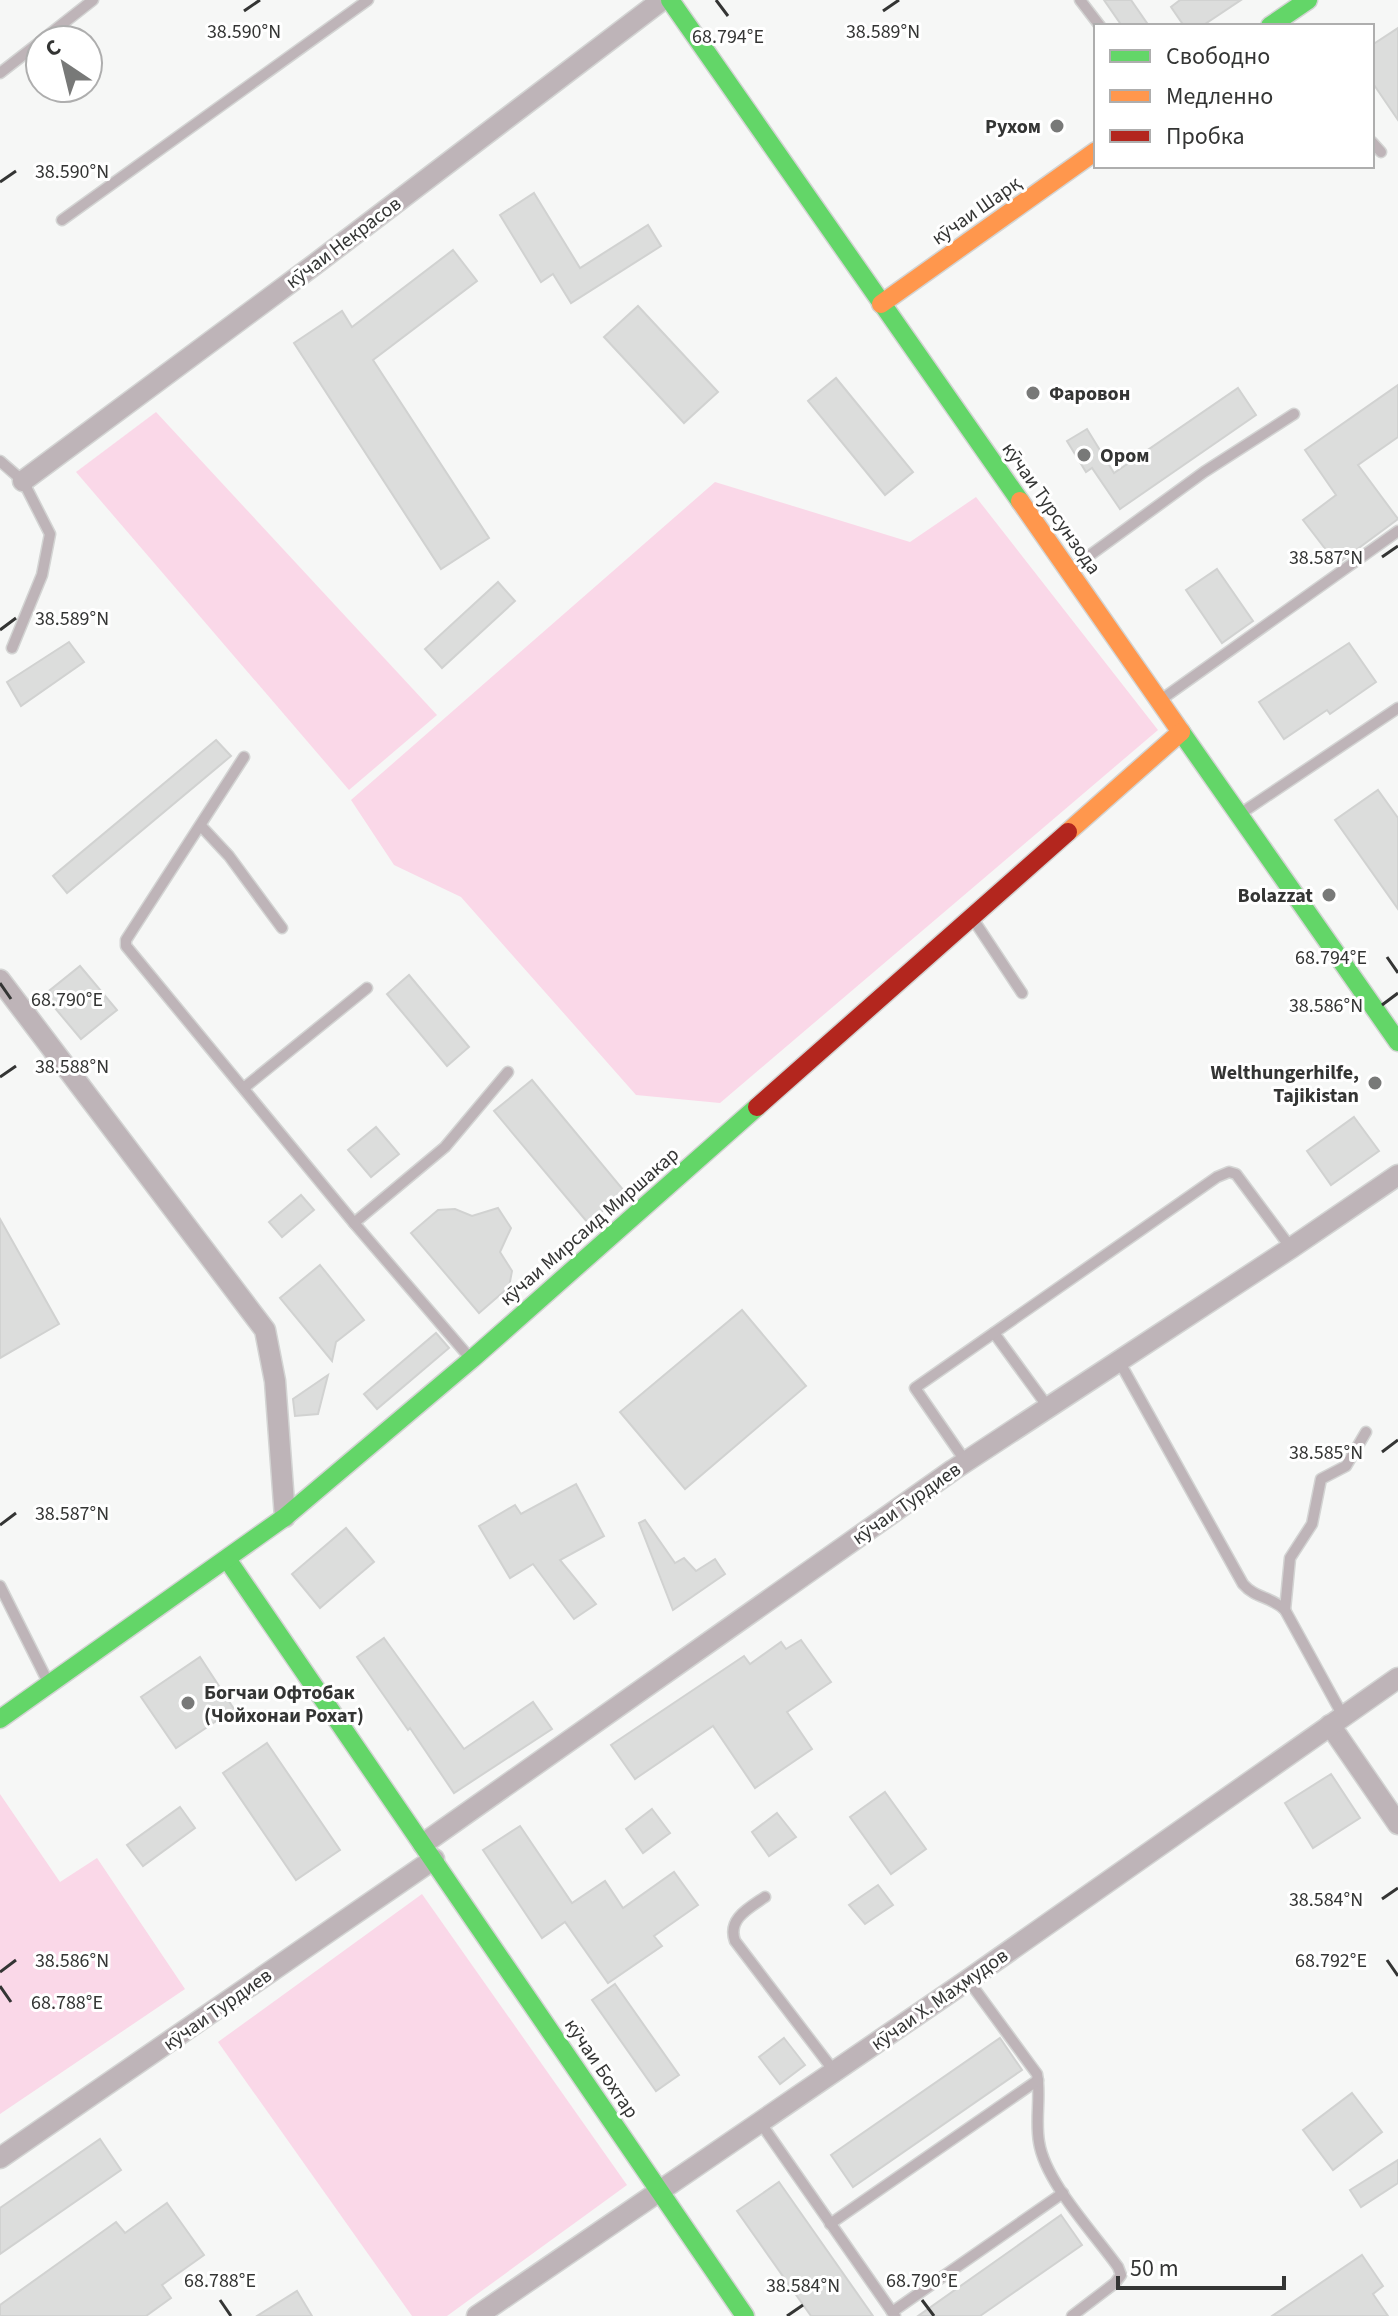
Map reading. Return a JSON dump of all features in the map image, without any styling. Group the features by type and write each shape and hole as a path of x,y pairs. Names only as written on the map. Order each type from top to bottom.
{"street":[{"name":"кӯчаи Некрасов","path":"23,481 314,265 662,0"},
{"name":"кӯчаи Турсунзода","path":"670,0 1398,1042"},
{"path":"1291,20 1308,0"},
{"name":"кӯчаи Шарқ","path":"881,304 1094,152"},
{"name":"кӯчаи Мирсаид Миршакар","path":"0,1719 285,1517 472,1359 1181,732"},
{"path":"0,980 265,1330 275,1381 285,1517"},
{"name":"кӯчаи Турдиев","path":"0,2158 966,1462 1398,1175"},
{"name":"кӯчаи Бохтар","path":"227,1559 745,2316"},
{"name":"кӯчаи Х. Маҳмудов","path":"477,2316 968,1980 1398,1678"},
{"path":"1336,1720 1398,1824"}],"lane":[{"path":"63,24 93,0"},
{"path":"62,220 368,0"},
{"path":"1080,0 1098,24"},
{"path":"0,73 24,54"},
{"path":"1374,144 1381,152"},
{"path":"1070,571 1204,472 1294,414"},
{"path":"0,461 23,481 50,534 42,575 12,648"},
{"path":"1159,701 1398,531"},
{"path":"1238,815 1398,708"},
{"path":"244,757 126,940 126,946 354,1223 472,1359"},
{"path":"201,826 229,856 282,928"},
{"path":"972,917 1022,993"},
{"path":"245,1087 367,988"},
{"path":"354,1223 445,1147 508,1072"},
{"path":"966,1462 915,1388 1190,1195 1229,1172 1241,1180 1291,1248"},
{"path":"994,1333 1048,1407"},
{"path":"1119,1361 1243,1584 1252,1594 1271,1599 1285,1610 1336,1720"},
{"path":"1285,1610 1290,1558 1312,1524 1321,1479 1346,1466 1366,1432"},
{"path":"0,1586 49,1684"},
{"path":"765,1897 739,1916 733,1925 735,1941 834,2071"},
{"path":"968,1980 1037,2074 1039,2142 1045,2166 1121,2275 1072,2316"},
{"path":"830,2224 1038,2080"},
{"path":"760,2122 893,2314 1063,2193"}],"shaded area":[{"path":"156,412 437,715 349,790 76,472"},
{"path":"715,482 910,542 976,497 1158,730 720,1103 636,1095 461,897 394,865 351,800"},
{"path":"0,1794 60,1882 97,1858 185,1989 0,2114"},
{"path":"422,1894 627,2185 447,2316 412,2316 218,2042"}],"building":[{"path":"1104,0 1131,0 1148,24 1121,24"},
{"path":"1180,0 1241,0 1205,24 1183,24 1171,7"},
{"path":"1398,28 1398,120 1374,85 1374,44"},
{"path":"534,193 580,268 648,225 661,246 571,303 553,274 541,282 500,215"},
{"path":"453,250 477,281 373,360 489,538 441,569 294,343 342,311 352,327"},
{"path":"638,306 718,392 684,423 604,337"},
{"path":"836,378 913,472 885,495 808,401"},
{"path":"1398,385 1398,437 1358,465 1398,519 1337,564 1303,520 1336,495 1305,450"},
{"path":"1238,388 1256,415 1120,509 1092,468 1086,472 1067,441 1087,429 1114,473"},
{"path":"1217,569 1253,621 1222,643 1186,590"},
{"path":"498,582 515,601 442,668 425,649"},
{"path":"69,642 84,662 21,706 7,682"},
{"path":"1349,643 1376,682 1330,714 1327,710 1284,739 1259,702"},
{"path":"216,740 231,756 67,893 53,876"},
{"path":"1378,790 1398,818 1398,909 1335,820"},
{"path":"80,966 117,1010 81,1039 44,995"},
{"path":"409,975 469,1047 447,1066 387,994"},
{"path":"532,1080 625,1192 588,1223 494,1111"},
{"path":"1354,1117 1379,1151 1331,1185 1307,1151"},
{"path":"376,1127 399,1154 371,1177 348,1150"},
{"path":"301,1195 314,1210 282,1237 269,1222"},
{"path":"498,1208 511,1228 500,1252 512,1271 509,1287 479,1313 411,1233 438,1210 455,1209 472,1216"},
{"path":"0,1219 59,1324 0,1358"},
{"path":"320,1265 364,1320 336,1342 332,1361 280,1298"},
{"path":"742,1310 806,1386 685,1489 620,1412"},
{"path":"436,1333 449,1348 377,1409 364,1394"},
{"path":"328,1375 318,1414 295,1416 293,1399"},
{"path":"576,1484 604,1536 560,1560 596,1604 574,1619 533,1564 510,1578 479,1526 515,1505 521,1514"},
{"path":"645,1520 675,1563 684,1558 696,1571 715,1559 725,1574 673,1610 639,1523"},
{"path":"346,1528 374,1562 320,1608 292,1574"},
{"path":"384,1638 464,1749 533,1702 552,1729 454,1793 357,1657"},
{"path":"801,1640 831,1682 787,1712 812,1749 755,1788 713,1726 635,1779 611,1745 744,1656 750,1664 781,1642 786,1649"},
{"name":"Богчаи Офтобак (Чойхонаи Рохат)","path":"200,1657 234,1709 176,1748 141,1697"},
{"path":"267,1743 340,1850 296,1880 223,1773"},
{"path":"1331,1774 1360,1818 1313,1848 1285,1803"},
{"path":"885,1792 926,1849 891,1874 850,1817"},
{"path":"180,1807 195,1828 143,1866 127,1845"},
{"path":"652,1809 670,1833 643,1853 626,1829"},
{"path":"777,1813 796,1837 769,1856 752,1832"},
{"path":"520,1826 572,1903 605,1881 623,1908 674,1872 698,1905 654,1936 662,1946 608,1983 565,1922 542,1938 483,1850"},
{"path":"878,1885 893,1905 865,1924 849,1905"},
{"path":"615,1984 679,2075 656,2091 592,2000"},
{"path":"784,2038 805,2065 780,2084 759,2057"},
{"path":"1000,2038 1022,2070 853,2187 831,2155"},
{"path":"1352,2093 1382,2132 1333,2170 1303,2130"},
{"path":"100,2139 121,2170 0,2254 0,2208"},
{"path":"1398,2160 1398,2183 1361,2207 1350,2190"},
{"path":"779,2182 873,2316 811,2316 737,2211"},
{"path":"167,2203 204,2255 162,2285 171,2298 146,2316 0,2316 0,2305 116,2222 125,2233"},
{"path":"1061,2215 1082,2245 980,2316 918,2316"},
{"path":"1362,2255 1383,2286 1373,2294 1388,2316 1272,2316"},
{"path":"297,2291 312,2316 257,2316"}],"traffic: fast":[{"path":"670,0 1020,501"},
{"path":"1273,24 1308,0"},
{"path":"1181,732 1398,1042"},
{"path":"0,1719 285,1517 472,1359 757,1107"},
{"path":"227,1559 745,2316"}],"traffic: slow":[{"path":"881,304 1094,152"},
{"path":"1020,501 1181,732"},
{"path":"1068,832 1181,732"}],"traffic: jam":[{"path":"757,1107 1068,832"}],"place":[{"name":"Рухом","path":"1057,126"},
{"name":"Фаровон","path":"1033,393"},
{"name":"Ором","path":"1084,455"},
{"name":"Bolazzat","path":"1329,895"},
{"name":"Welthungerhilfe, Tajikistan","path":"1375,1083"},
{"name":"Богчаи Офтобак (Чойхонаи Рохат)","path":"188,1703"}]}
